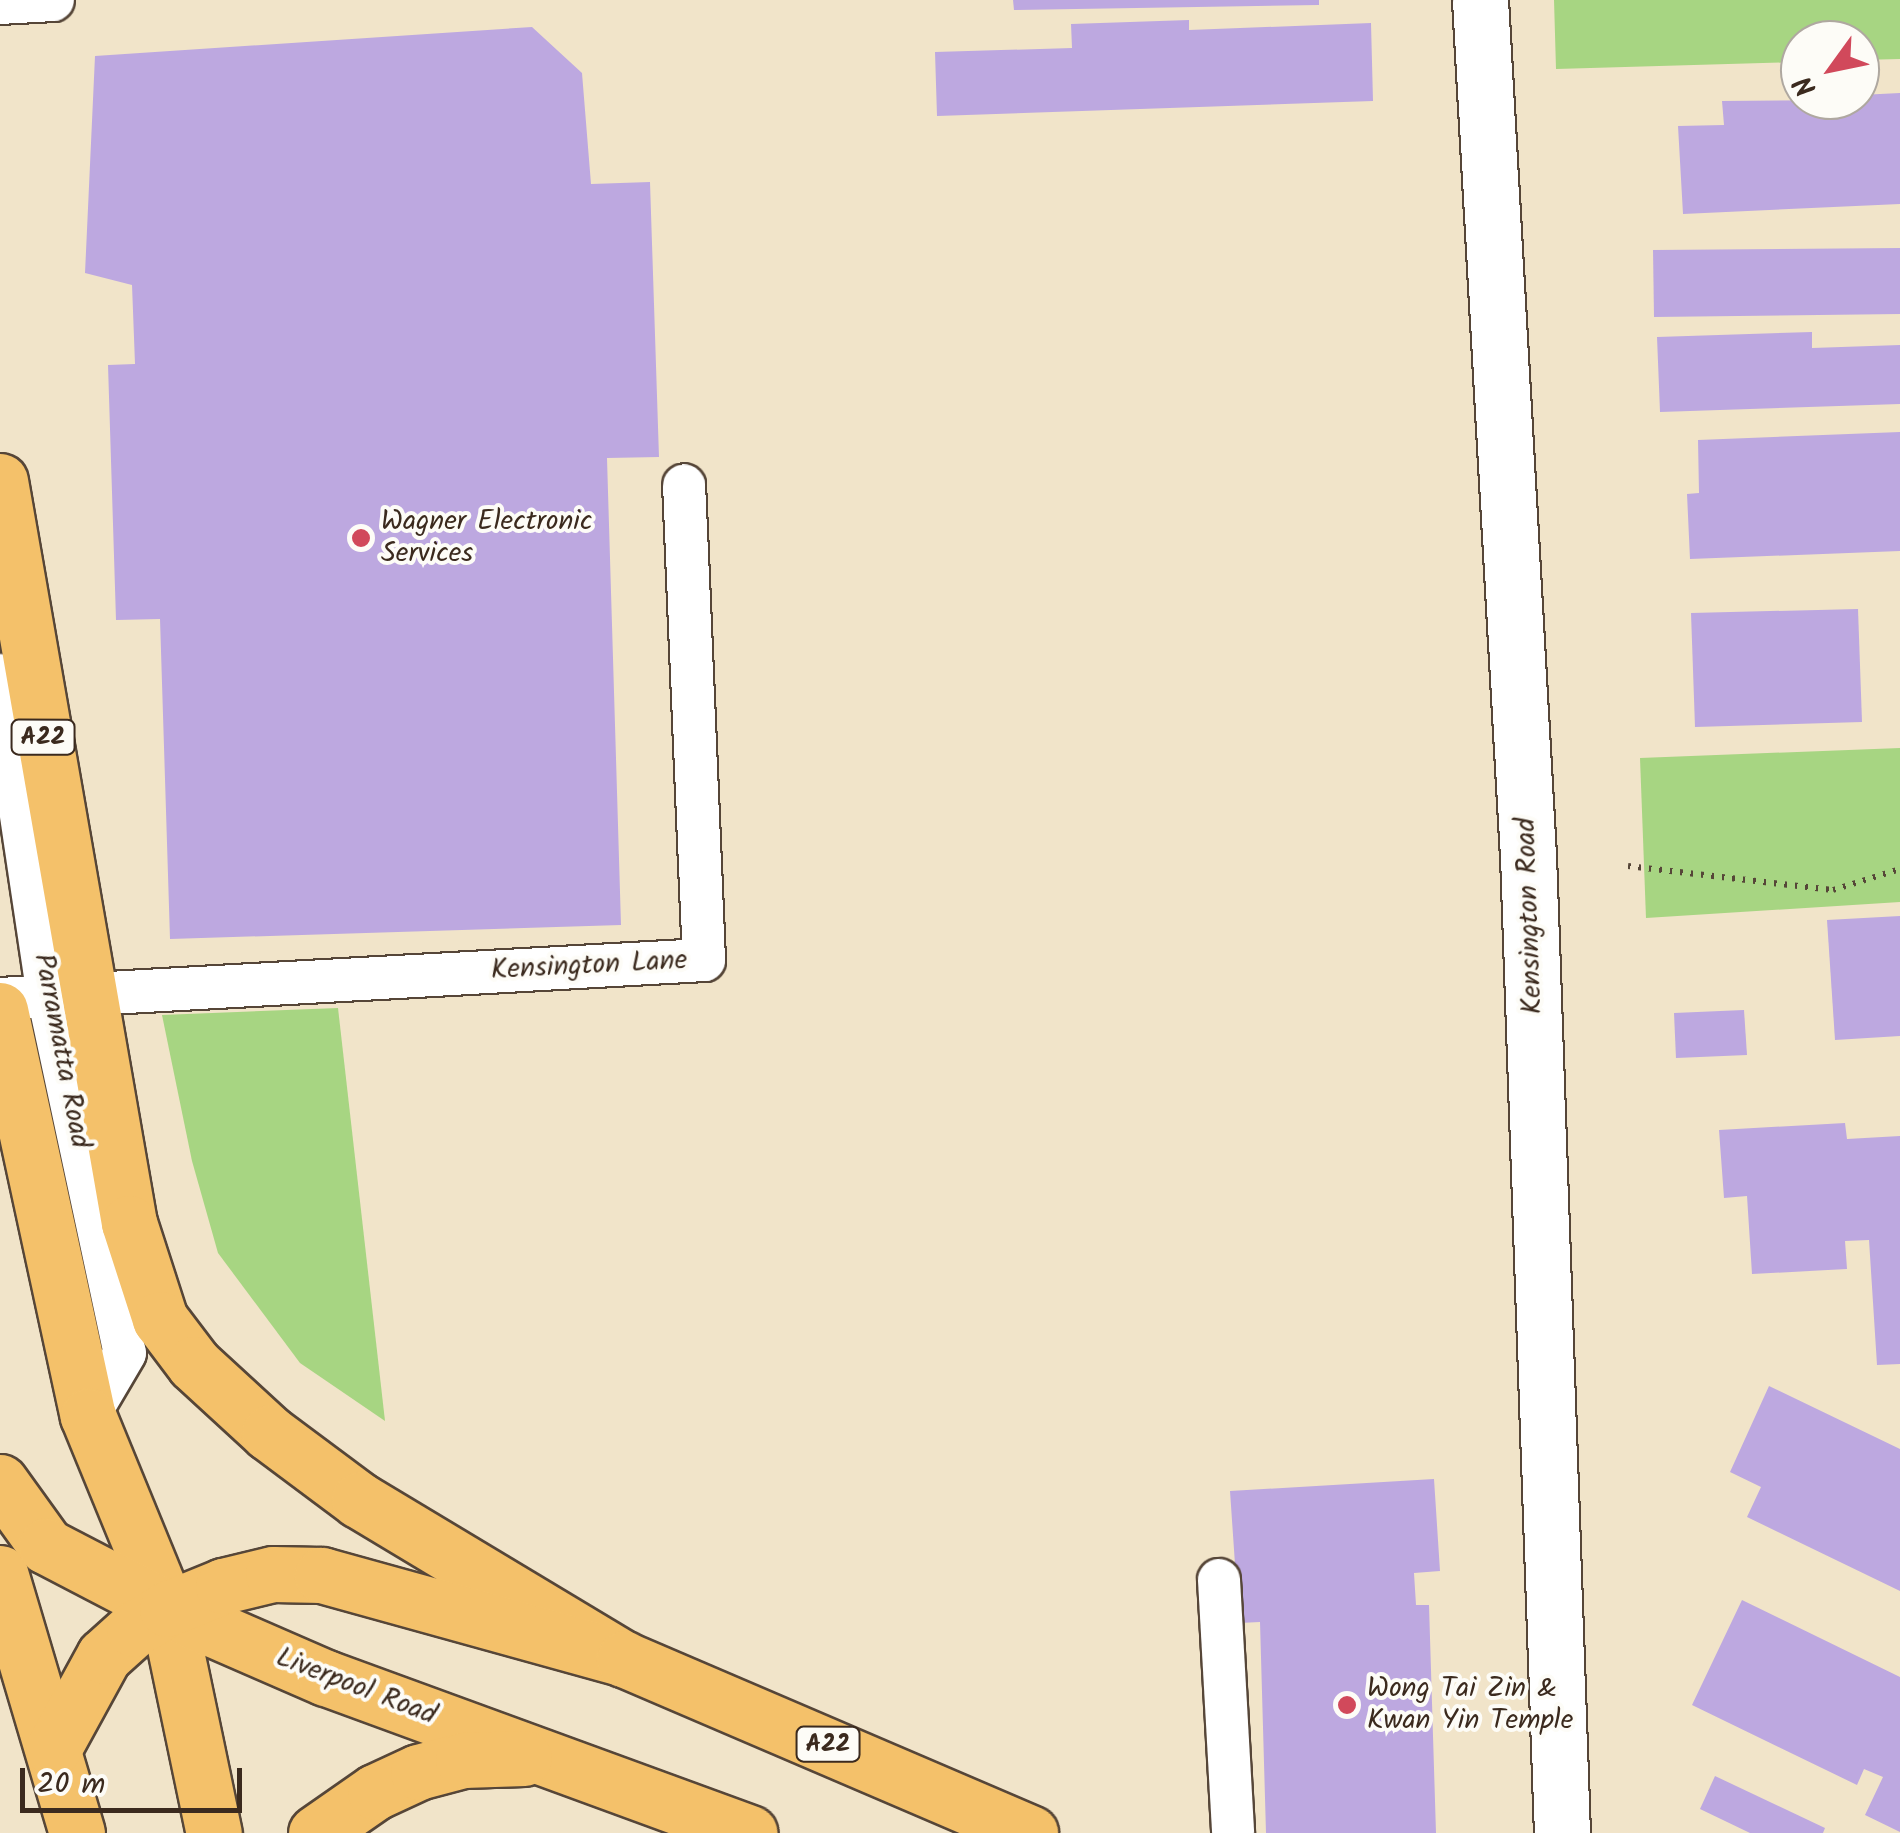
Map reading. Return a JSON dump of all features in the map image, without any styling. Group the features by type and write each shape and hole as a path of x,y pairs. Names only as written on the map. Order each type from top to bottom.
{"main road":[{"name":"A22","path":"0,480 45,999 129,1223 160,1319 194,1364 269,1433 358,1500 624,1659 1030,1833"},
{"name":"Parramatta Road","path":"45,999 88,1416 167,1609 214,1833"},
{"name":"Liverpool Road","path":"0,1482 46,1546 167,1609 326,1678 748,1833"},
{"path":"0,1573 77,1833"},
{"path":"52,1749 104,1656 134,1629 167,1609 224,1586 273,1574 322,1576 624,1659"},
{"path":"316,1833 375,1792 418,1772 463,1760 542,1757"}],"street":[{"name":"Kensington Road","path":"1480,0 1528,854 1562,1833"}],"lane":[{"path":"0,2 52,0"},
{"name":"Kensington Lane","path":"0,999 704,960 684,485"},
{"name":"Parramatta Road","path":"0,675 45,999"},
{"path":"1219,1580 1233,1833"}],"path":[{"path":"1628,866 1833,890 1900,868"}],"green space":[{"path":"1554,0 1900,0 1900,59 1880,60 1880,20 1780,20 1780,63 1556,69"},
{"path":"1900,748 1900,902 1646,918 1640,758"},
{"path":"338,1008 385,1421 300,1363 218,1253 192,1161 162,1015"}],"building":[{"path":"1013,0 1319,0 1319,5 1014,10"},
{"path":"1189,20 1189,30 1371,23 1373,101 937,116 935,52 1072,48 1071,24"},
{"name":"Wagner Electronic Services","path":"532,27 582,73 591,184 650,182 659,457 607,458 621,925 170,939 160,619 116,620 108,365 135,364 132,285 85,273 95,56"},
{"path":"1900,93 1900,204 1683,214 1678,126 1724,125 1722,101 1780,101 1780,120 1880,120 1880,94"},
{"path":"1900,248 1900,314 1654,317 1653,250"},
{"path":"1812,332 1812,348 1900,345 1900,404 1660,412 1657,337"},
{"path":"1900,432 1900,551 1690,559 1687,494 1699,493 1698,440"},
{"path":"1858,609 1862,722 1695,727 1691,613"},
{"path":"1900,916 1900,1036 1835,1040 1827,920"},
{"path":"1744,1010 1747,1055 1676,1058 1674,1013"},
{"path":"1845,1123 1847,1139 1900,1136 1900,1364 1877,1365 1869,1240 1845,1241 1847,1269 1752,1274 1747,1196 1724,1198 1719,1130"},
{"path":"1769,1386 1900,1449 1900,1591 1747,1517 1761,1487 1730,1472"},
{"name":"Wong Tai Zin & Kwan Yin Temple","path":"1434,1479 1440,1571 1414,1573 1416,1605 1429,1605 1436,1833 1266,1833 1260,1622 1239,1623 1230,1491"},
{"path":"1742,1600 1900,1677 1900,1832 1865,1815 1883,1777 1864,1769 1857,1785 1692,1705"},
{"path":"1715,1776 1825,1828 1823,1833 1750,1833 1700,1809"}],"place":[{"name":"Wagner Electronic Services","path":"361,538"},
{"name":"Wong Tai Zin & Kwan Yin Temple","path":"1347,1705"}]}
